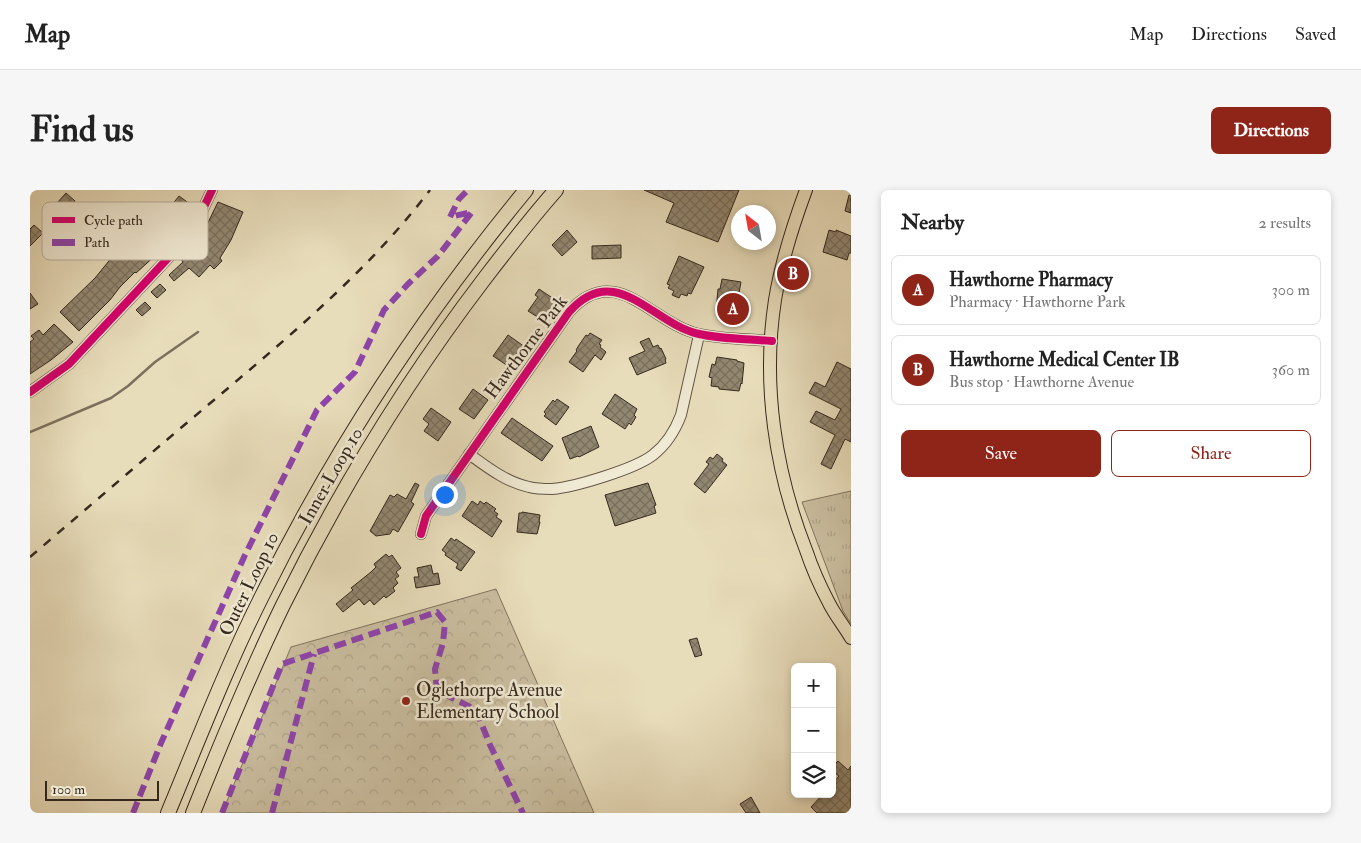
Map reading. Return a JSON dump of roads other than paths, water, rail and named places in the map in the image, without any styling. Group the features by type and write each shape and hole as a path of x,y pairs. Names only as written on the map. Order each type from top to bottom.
{"highway":[{"name":"Outer Loop 10","path":"168,813 218,692 261,598 346,442 424,323 526,190"},
{"name":"Inner Loop 10","path":"193,813 282,606 326,521 353,474 383,423 436,344 516,238 556,190"}],"main road":[{"path":"806,190 794,223 776,300 772,341 774,432 784,488 810,562 828,602 851,638"}],"street":[{"path":"206,202 212,190"},
{"path":"30,392 73,360 166,260"},
{"name":"Hawthorne Park","path":"421,534 426,516 569,312 584,298 602,292 622,293 642,303 676,325 699,335 772,341"},
{"path":"469,454 508,480 520,485 541,489 567,486 632,467 642,462 663,446 676,427 681,415 699,335"}],"waterway":[{"path":"30,432 111,398 155,362 198,332"}],"railway":[{"path":"30,557 328,301 381,247 430,190"}],"place":[{"name":"Hawthorne Medical Center IB","path":"793,274"},
{"name":"Hawthorne Pharmacy","path":"733,309"},
{"name":"Oglethorpe Avenue Elementary School","path":"406,701"}]}
